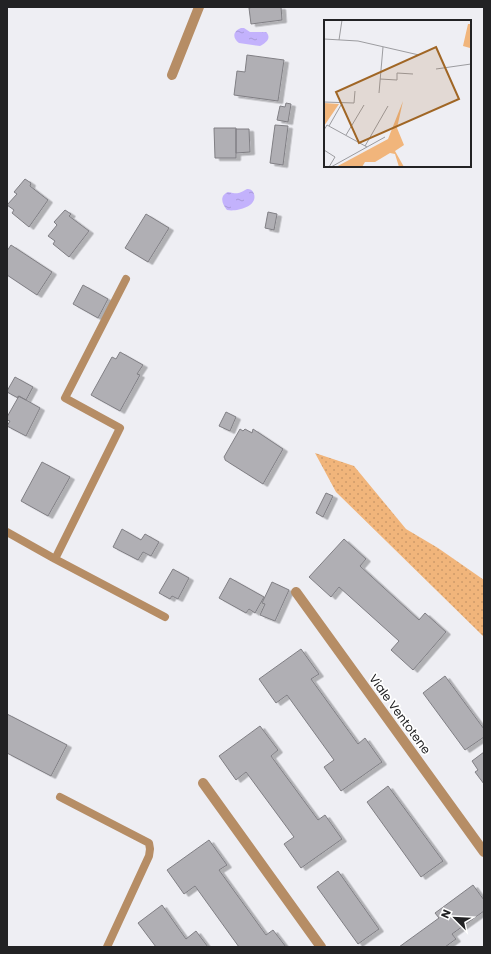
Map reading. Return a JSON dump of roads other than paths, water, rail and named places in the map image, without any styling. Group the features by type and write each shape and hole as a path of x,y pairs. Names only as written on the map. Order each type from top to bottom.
{"street":[{"path":"172,75 200,7"},
{"name":"Viale Ventotene","path":"296,592 484,852"},
{"path":"203,783 321,947"}],"lane":[{"path":"55,559 120,428 65,398 126,278"},
{"path":"7,532 165,617"},
{"path":"60,797 149,843 149,856 107,947"}],"water":[{"path":"244,28 250,32 266,32 268,34 268,38 266,42 260,46 239,43 235,39 234,35 238,29"},
{"path":"247,189 254,193 253,202 245,208 227,210 222,200 223,196 228,192 238,193"}]}
